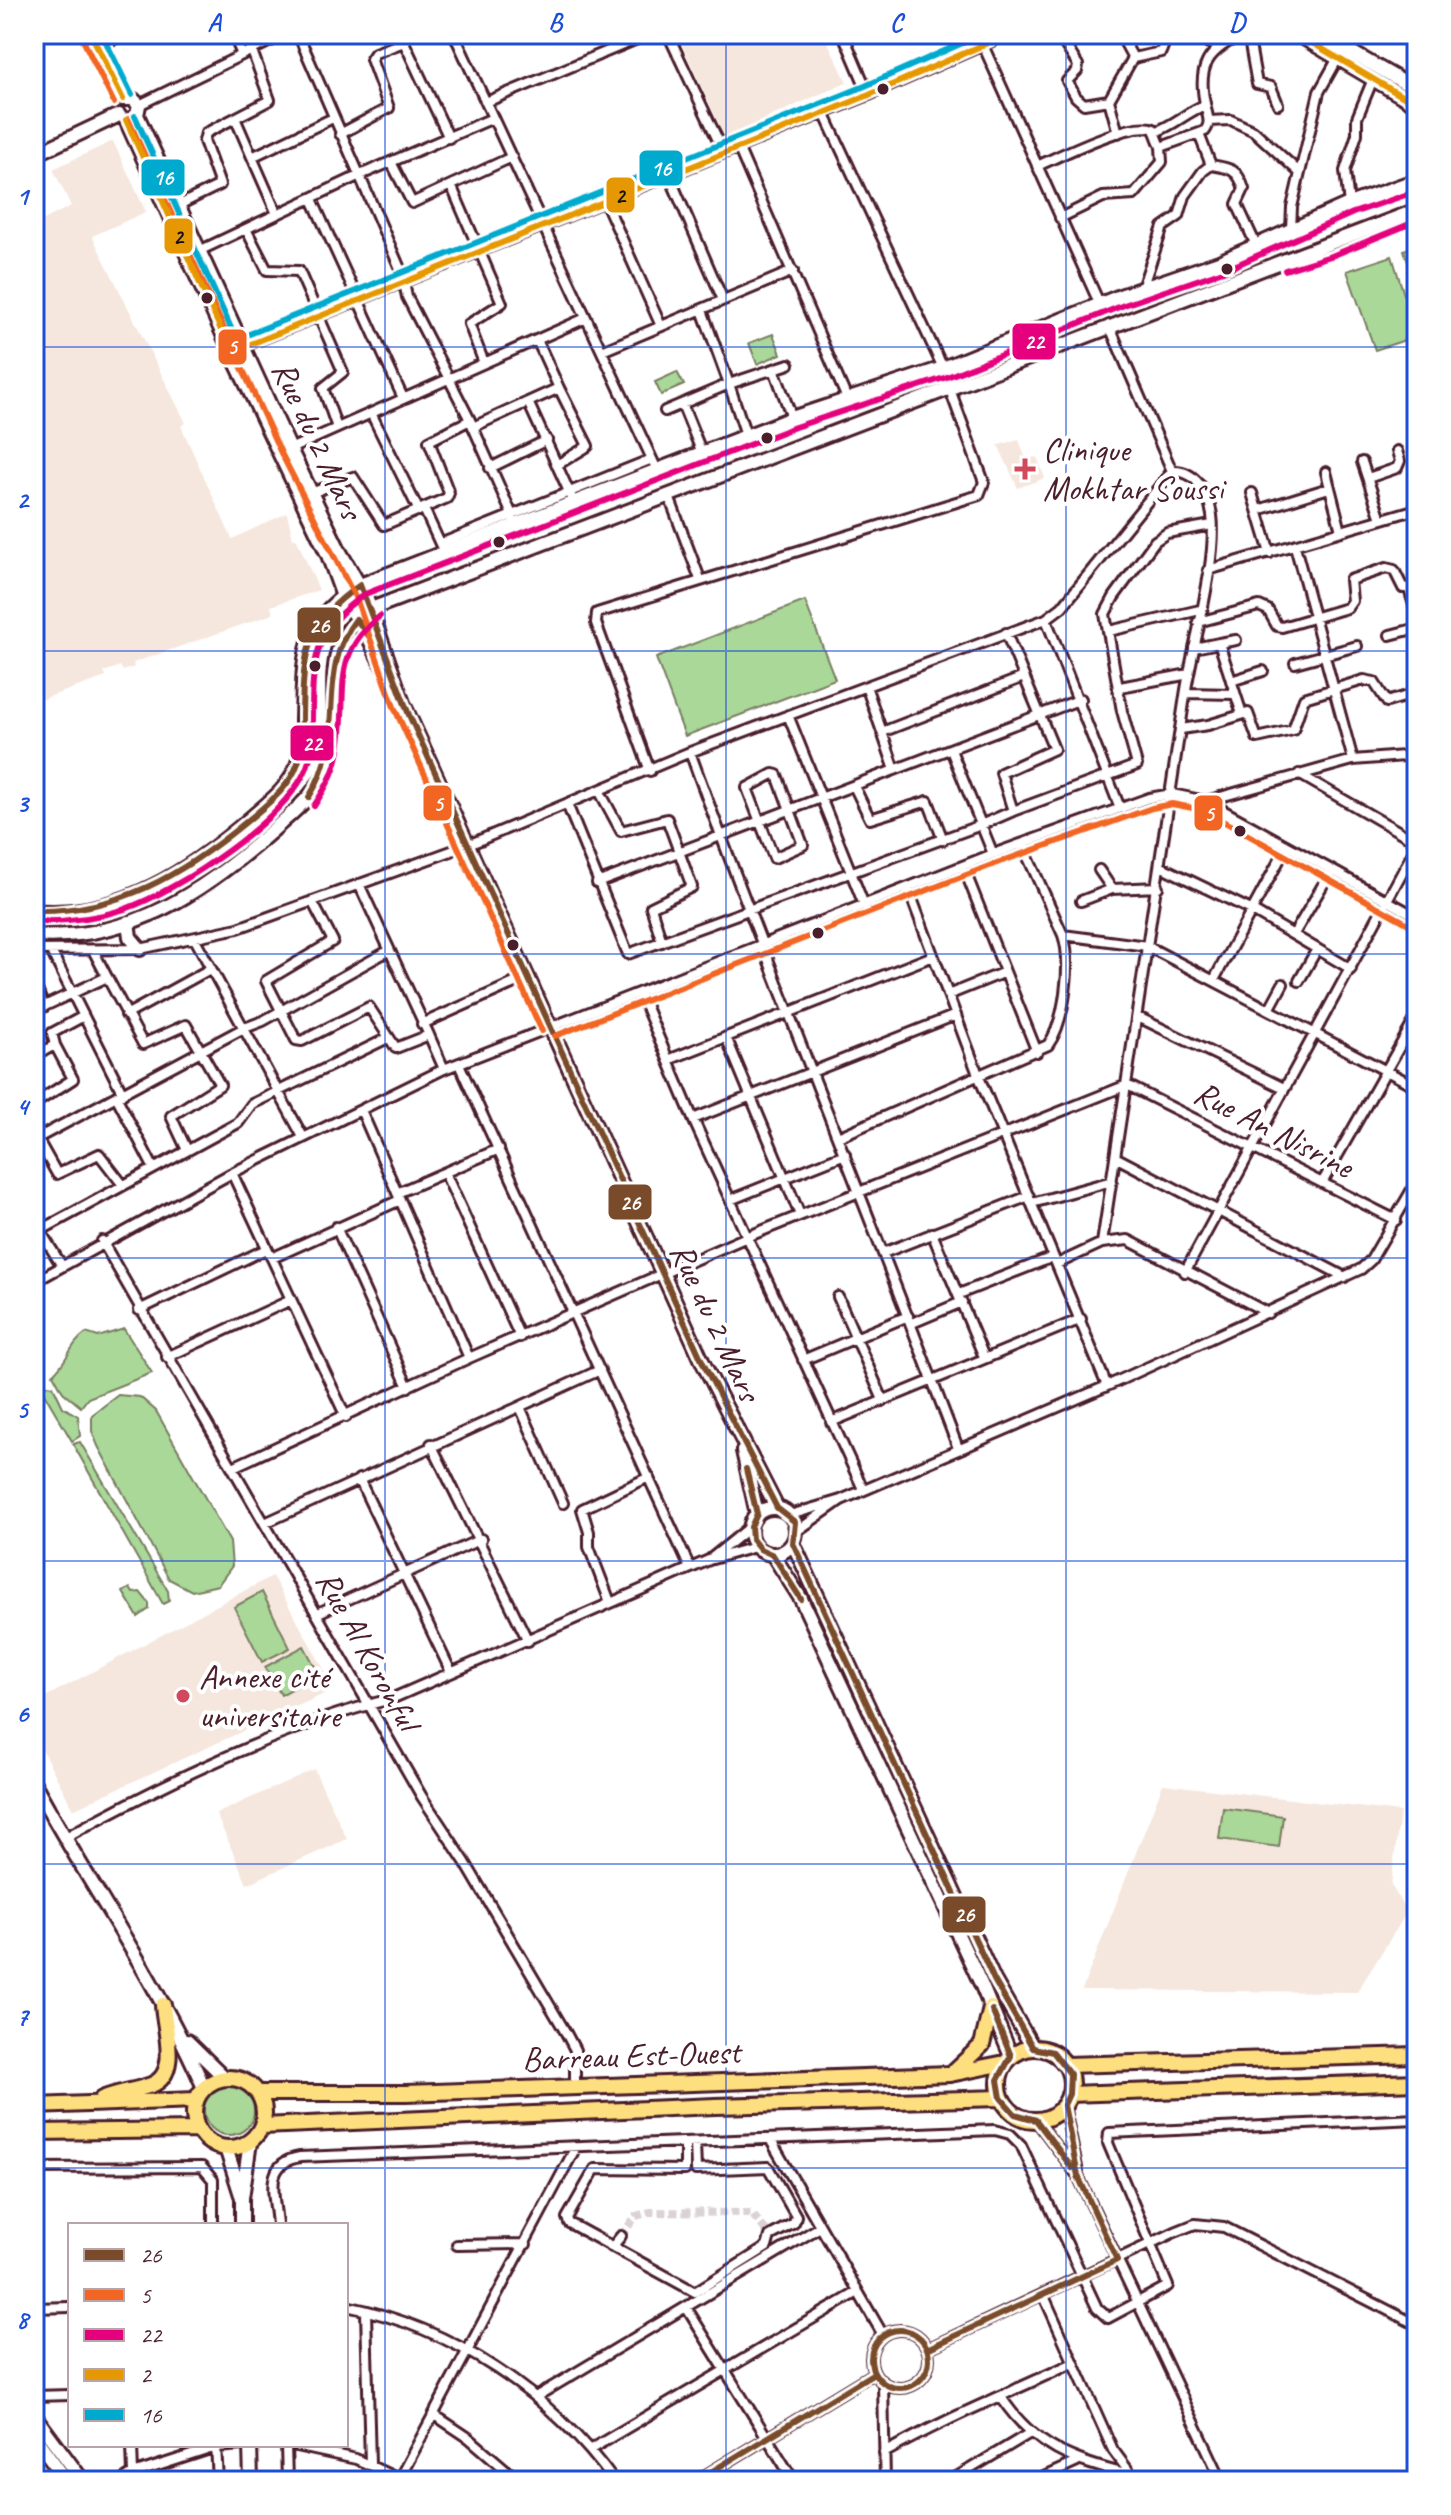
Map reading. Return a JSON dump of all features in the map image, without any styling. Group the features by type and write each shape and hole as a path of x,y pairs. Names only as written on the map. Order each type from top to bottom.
{"main road":[{"path":"88,2104 159,2082 169,2064 163,2005"},
{"path":"950,2074 982,2045 991,2008"},
{"path":"1033,2048 1053,2052 1066,2065 1067,2099 1056,2113 1036,2120 1015,2114 1001,2098 998,2080 1008,2060 1033,2048"},
{"path":"1066,2065 1417,2055"},
{"name":"Barreau Est-Ouest","path":"258,2093 575,2087 950,2074 1008,2060"},
{"path":"34,2106 200,2094 225,2078 245,2081 258,2093 265,2115 262,2126 250,2142 226,2148 205,2139 193,2115 200,2094"},
{"path":"1067,2099 1417,2082"},
{"name":"Barreau Est-Ouest","path":"262,2126 715,2106 1001,2098"},
{"path":"34,2132 198,2130"}],"street":[{"path":"91,34 123,99 117,105 130,114"},
{"path":"97,47 125,34"},
{"path":"233,34 242,55"},
{"path":"34,155 130,114 285,34"},
{"path":"298,34 404,282 407,297 472,424 514,520"},
{"path":"454,34 655,465"},
{"path":"486,102 649,34"},
{"path":"668,34 724,153"},
{"path":"843,34 869,95"},
{"path":"978,34 1100,305"},
{"path":"237,349 869,95 1008,34"},
{"path":"1058,34 1078,65 1067,81 1076,97 1084,104 1109,100"},
{"path":"1120,34 1133,58"},
{"path":"1118,133 1109,100 1133,58 1161,52 1168,34"},
{"path":"1185,34 1217,46 1246,34 1257,84 1271,87 1278,104"},
{"path":"1297,34 1417,105"},
{"path":"1320,34 1417,90"},
{"path":"340,134 389,108 371,59 375,53 404,42 449,138"},
{"path":"1161,147 1208,129 1202,79 1217,46"},
{"path":"179,205 220,185 204,137 271,98 252,51"},
{"path":"1291,230 1292,207 1319,92 1338,58"},
{"path":"1349,204 1345,171 1357,134 1357,118 1373,79"},
{"path":"1155,132 1179,123 1185,113 1205,105"},
{"path":"824,113 943,368"},
{"name":"Rue du 2 Mars","path":"130,114 201,250 237,349 360,585 403,703"},
{"name":"Rue du 2 Mars","path":"130,114 328,555 342,596 403,703 740,1440 777,1508"},
{"path":"252,157 333,118"},
{"path":"201,250 358,176 493,118"},
{"path":"236,120 277,214"},
{"path":"1209,121 1231,120 1245,126 1282,154 1300,173"},
{"path":"1037,166 1118,133 1147,126 1155,132 1161,147 1162,162 1148,174 1138,192 1125,198 1103,197 1060,218"},
{"path":"1199,134 1211,165"},
{"path":"738,147 848,401"},
{"path":"391,162 412,203 512,157"},
{"path":"1142,288 1163,227 1179,216 1185,196 1211,165 1230,168 1240,175 1244,189 1237,204 1256,245"},
{"path":"669,175 723,300"},
{"path":"34,911 96,907 173,877 208,855 280,792 295,772 301,752 307,641 320,617 342,596 360,585 442,549 655,465 702,453 792,418 943,368 1256,245 1349,204 1417,180"},
{"path":"451,185 502,303 469,324 484,363"},
{"path":"312,199 403,398"},
{"path":"605,201 661,326"},
{"path":"34,935 75,935 128,922 175,904 215,880 312,794 323,776 331,753 337,649 342,636 356,619 371,609 668,494 802,446 1109,325 1330,246 1417,210"},
{"path":"246,229 267,270 299,271 343,372 323,388 337,428"},
{"path":"602,351 793,271"},
{"path":"702,310 746,435"},
{"path":"290,449 586,318"},
{"path":"1109,325 1172,471"},
{"path":"537,340 588,446 557,465"},
{"path":"665,411 729,384 789,364"},
{"path":"774,369 792,418"},
{"path":"650,771 596,616 603,609 979,495 984,482 949,387"},
{"path":"311,493 353,477 383,525 421,510 449,494 430,438 559,388"},
{"path":"528,402 572,499"},
{"path":"682,404 702,453"},
{"path":"371,413 442,549"},
{"path":"490,468 547,440"},
{"path":"1368,478 1397,468 1400,461 1397,451"},
{"path":"1362,462 1381,519"},
{"path":"34,950 94,952 140,949 195,939 312,901 468,845 690,752 1046,619 1062,607 1172,471 1183,470 1200,485 1209,504 1212,525 1208,570 1186,693 1102,1243"},
{"path":"1326,472 1341,531"},
{"path":"1258,510 1329,488"},
{"path":"1252,493 1270,553"},
{"path":"668,494 700,579"},
{"path":"1208,570 1417,509"},
{"path":"567,804 624,953 943,840 1108,774 1135,768 1138,761 1122,711 1105,614 1155,541 1167,533 1212,525"},
{"path":"1295,546 1327,654 1353,760"},
{"path":"1198,622 1259,606 1268,610 1279,627 1315,617 1351,604 1351,579 1386,568 1394,570 1401,586 1413,588 1417,615"},
{"path":"1109,631 1200,610"},
{"path":"1046,619 1081,699 1120,808"},
{"path":"1390,635 1417,628"},
{"path":"1006,633 1054,750 1000,774 1013,811"},
{"path":"1194,648 1236,640"},
{"path":"1219,643 1242,714"},
{"path":"1295,663 1357,646"},
{"path":"1231,681 1263,671"},
{"path":"1120,687 1189,674"},
{"path":"882,732 1024,677"},
{"path":"1181,729 1251,714 1257,738 1293,730 1302,699 1368,679 1374,682 1384,701 1417,693"},
{"path":"866,686 895,770"},
{"path":"1186,693 1234,694"},
{"path":"597,883 1081,699"},
{"path":"788,715 864,905"},
{"path":"951,750 993,854"},
{"path":"690,752 751,910 761,946 813,1070 958,1448"},
{"path":"1206,801 1353,760 1417,755"},
{"path":"1185,1272 1417,843 1299,774"},
{"path":"777,775 803,847 776,858 758,823 747,786 777,775"},
{"path":"854,786 870,819 928,801 943,840"},
{"path":"600,792 619,830 666,817 681,852 692,889 651,907 662,942"},
{"path":"34,1282 102,1241 232,1173 444,1069 993,854 1120,808 1172,794 1206,801 1417,917"},
{"path":"838,1137 1048,1045 1056,1032 1068,962 1063,935 1022,844"},
{"path":"1215,978 1287,846"},
{"path":"963,866 1037,1052"},
{"path":"1160,866 1251,910 1351,969"},
{"path":"1099,870 1112,889"},
{"path":"1294,934 1331,871"},
{"path":"359,884 444,1069"},
{"path":"1081,901 1112,889 1158,887"},
{"path":"908,888 979,1077 1107,1386"},
{"path":"312,901 334,939 268,977 266,983 299,1041 369,1007 392,1047 399,1048 429,1035"},
{"path":"128,922 130,937 140,949"},
{"path":"1063,935 1147,946 1215,978 1417,1087"},
{"path":"195,939 303,1137"},
{"path":"1299,981 1317,949"},
{"path":"51,951 153,1167"},
{"path":"123,1185 99,1154 57,1174 35,1137 263,1021 388,951"},
{"path":"94,952 143,1044 185,1024 220,1087 172,1115 186,1148"},
{"path":"668,1060 933,956"},
{"path":"126,1015 210,969"},
{"path":"948,995 1005,972"},
{"path":"34,1011 107,977"},
{"path":"422,1024 528,977"},
{"path":"34,982 44,1007"},
{"path":"1270,1008 1283,984"},
{"path":"640,993 693,1119 863,1489"},
{"path":"693,1119 956,1015"},
{"path":"1322,1183 1417,1016"},
{"path":"34,1104 73,1081 52,1033 82,1017"},
{"path":"1138,1017 1284,1088"},
{"path":"726,1037 800,1215"},
{"path":"37,1232 186,1148 238,1123 252,1104 388,1038"},
{"path":"34,1056 55,1045"},
{"path":"459,1064 690,1568"},
{"path":"233,1467 469,1358 749,1236 1127,1085"},
{"name":"Rue An Nisrine","path":"1127,1085 1396,1220"},
{"path":"361,1110 469,1358"},
{"path":"272,1258 499,1149"},
{"path":"730,1200 845,1154"},
{"path":"1115,1157 1345,1277"},
{"path":"232,1173 346,1417"},
{"path":"445,1173 520,1337"},
{"path":"883,1253 1031,1199 1112,1181"},
{"path":"709,1560 750,1527 757,1514 777,1508 790,1515 841,1500 1107,1386 1345,1277 1371,1260 1417,1181"},
{"path":"34,1221 37,1232 62,1266"},
{"path":"336,1227 408,1387"},
{"path":"932,1233 984,1357"},
{"path":"803,1360 856,1336 910,1319 1102,1243 1120,1239 1136,1242 1185,1272 1268,1313"},
{"name":"Rue Al Koronful","path":"102,1241 368,1705 575,2050 575,2087"},
{"path":"139,1310 266,1249"},
{"path":"838,1297 883,1400"},
{"path":"167,1357 291,1300"},
{"path":"831,1422 1081,1319"},
{"path":"265,1523 431,1444 600,1370"},
{"path":"520,1407 563,1503"},
{"name":"Rue du 2 Mars","path":"740,1440 757,1514"},
{"path":"431,1444 481,1539 528,1641"},
{"path":"610,1602 589,1547 589,1532 582,1509 649,1477"},
{"path":"359,1479 451,1672"},
{"path":"773,1555 841,1500"},
{"path":"790,1515 795,1537 994,1980 1033,2048"},
{"path":"750,1527 755,1547"},
{"path":"318,1613 481,1539"},
{"path":"63,1838 284,1733 368,1705 528,1641 709,1560 755,1547 773,1555 801,1599 991,2008 1008,2060"},
{"path":"34,1783 63,1838 180,2034 200,2094"},
{"path":"180,2034 225,2078"},
{"path":"1067,2099 1078,2176"},
{"path":"277,2223 274,2181 277,2167 286,2159 995,2130 1010,2134 1021,2145 1082,2277 1105,2318 1137,2305 1168,2286 1108,2143 1109,2133 1417,2119"},
{"path":"1036,2120 1078,2176 1222,2481"},
{"path":"770,2139 883,2335"},
{"path":"242,2223 242,2198 250,2142"},
{"path":"690,2142 696,2170"},
{"path":"685,2170 690,2142"},
{"path":"297,2447 370,2464 400,2480 576,2147"},
{"path":"226,2148 242,2198"},
{"path":"34,2168 177,2164 202,2167 213,2180 213,2223"},
{"path":"599,2167 696,2170 768,2167 796,2216 794,2223 769,2234 767,2247 695,2292 569,2223 567,2218 592,2172 599,2167"},
{"path":"927,2349 1195,2224 1224,2227 1417,2325"},
{"path":"537,2396 820,2227"},
{"path":"612,2247 621,2236"},
{"path":"457,2245 526,2244"},
{"path":"591,2449 858,2292"},
{"path":"1043,2294 1113,2450 1133,2478"},
{"path":"348,2306 414,2325 467,2351 537,2396 591,2449 614,2481"},
{"path":"34,2308 68,2307"},
{"path":"686,2307 794,2481"},
{"path":"366,2311 370,2464"},
{"path":"908,2331 923,2341 927,2349 928,2367 918,2382 901,2388 883,2383 874,2373 871,2353 883,2335 908,2331"},
{"path":"884,2453 956,2414 1073,2363"},
{"path":"696,2481 874,2373"},
{"path":"883,2383 885,2481"},
{"path":"34,2396 68,2395"},
{"path":"1001,2397 1030,2433 1077,2462 1133,2478"},
{"path":"34,2415 83,2481"},
{"path":"436,2416 469,2438 519,2481"},
{"path":"950,2481 1030,2433"},
{"path":"34,2436 67,2481"},
{"path":"132,2447 133,2474"},
{"path":"122,2481 133,2474 213,2447"},
{"path":"216,2447 218,2481"},
{"path":"250,2447 251,2481"},
{"path":"287,2481 288,2447"},
{"path":"1035,2481 1077,2462"}],"shaded area":[{"path":"677,34 824,34 847,82 725,137"},
{"path":"113,141 146,212 92,236 186,423 181,426 232,539 287,513 293,539 296,538 319,590 271,606 273,614 133,663 134,667 123,671 120,666 104,672 106,677 34,702 34,225 71,206 53,169"},
{"name":"Clinique Mokhtar Soussi","path":"1019,440 1026,459 1037,457 1045,478 1018,488 998,445"},
{"name":"Annexe cité universitaire","path":"272,1576 335,1689 73,1809 34,1734 34,1703"},
{"path":"314,1769 347,1839 247,1884 216,1814"},
{"path":"1163,1784 1400,1812 1391,1885 1407,1912 1357,1992 1082,1990"}],"green space":[{"path":"1417,245 1417,279 1414,280 1404,250"},
{"path":"1392,256 1417,336 1375,350 1347,271"},
{"path":"773,334 781,354 757,364 749,343"},
{"path":"677,372 684,385 661,395 655,382"},
{"path":"805,601 835,679 685,736 656,658"},
{"path":"124,1329 152,1373 88,1398 81,1407 63,1392 53,1374 86,1333 98,1337"},
{"path":"43,1384 53,1386 63,1407 78,1416 80,1436 72,1441 41,1388"},
{"path":"118,1395 140,1397 156,1411 230,1542 232,1566 218,1585 192,1591 169,1579 98,1446 92,1431 92,1415"},
{"path":"80,1442 168,1591 169,1601 163,1604 73,1444"},
{"path":"130,1588 133,1593 140,1592 149,1603 149,1609 138,1617 123,1592"},
{"path":"262,1592 290,1648 262,1662 234,1607"},
{"path":"304,1646 319,1674 281,1695 265,1667"},
{"path":"1223,1808 1283,1816 1279,1847 1219,1839"},
{"path":"229,2085 246,2093 254,2110 246,2127 229,2135 212,2127 204,2110 212,2093"}],"tunnel":[{"path":"621,2236 636,2216 650,2212 751,2213 768,2233"}],"transit line":[{"name":"2","path":"91,34 123,99"},
{"name":"16","path":"102,34 132,95"},
{"name":"16","path":"227,343 865,86 983,34"},
{"name":"2","path":"231,352 869,95 1008,34"},
{"name":"2","path":"1297,34 1417,105"},
{"name":"5","path":"82,38 114,103"},
{"name":"16","path":"135,116 240,348"},
{"name":"5","path":"128,119 281,453 357,601 394,707 542,1031"},
{"name":"2","path":"126,120 231,352"},
{"name":"22","path":"34,921 91,917 147,900 230,850 280,806 298,784 310,759 313,681 319,648 335,620 365,594 795,427 947,377 1124,305 1223,271 1353,213 1417,191"},
{"name":"22","path":"1285,270 1334,255 1417,221"},
{"name":"26","path":"34,911 94,905 148,887 222,841 276,796 289,781 300,757 304,674 311,641 328,612 360,585 409,715 704,1365 777,1508 795,1522 793,1543 994,1980 1033,2048 1053,2052 1070,2074 1069,2094 1064,2105 1078,2176 1117,2260"},
{"name":"22","path":"314,806 329,781 338,755 347,663 363,632 380,616"},
{"name":"26","path":"309,797 327,751 336,661 356,619 368,635"},
{"name":"5","path":"555,1036 997,863 1152,808 1172,804 1203,810 1412,926"},
{"name":"26","path":"746,1469 757,1514 751,1527 752,1539 760,1549 773,1555 801,1599"},
{"name":"26","path":"992,2010 1011,2056 998,2080 1001,2098 1015,2114 1036,2120 1072,2168"},
{"name":"26","path":"927,2349 1117,2260"},
{"name":"26","path":"900,2330 911,2332 920,2339 927,2348 929,2359 927,2370 920,2379 911,2386 900,2388 889,2386 880,2379 873,2370 871,2359 873,2348 880,2339 889,2332 900,2330"},
{"name":"26","path":"696,2481 874,2373"}],"place":[{"name":"Clinique Mokhtar Soussi","path":"1025,469"},
{"name":"Annexe cité universitaire","path":"183,1696"}]}
